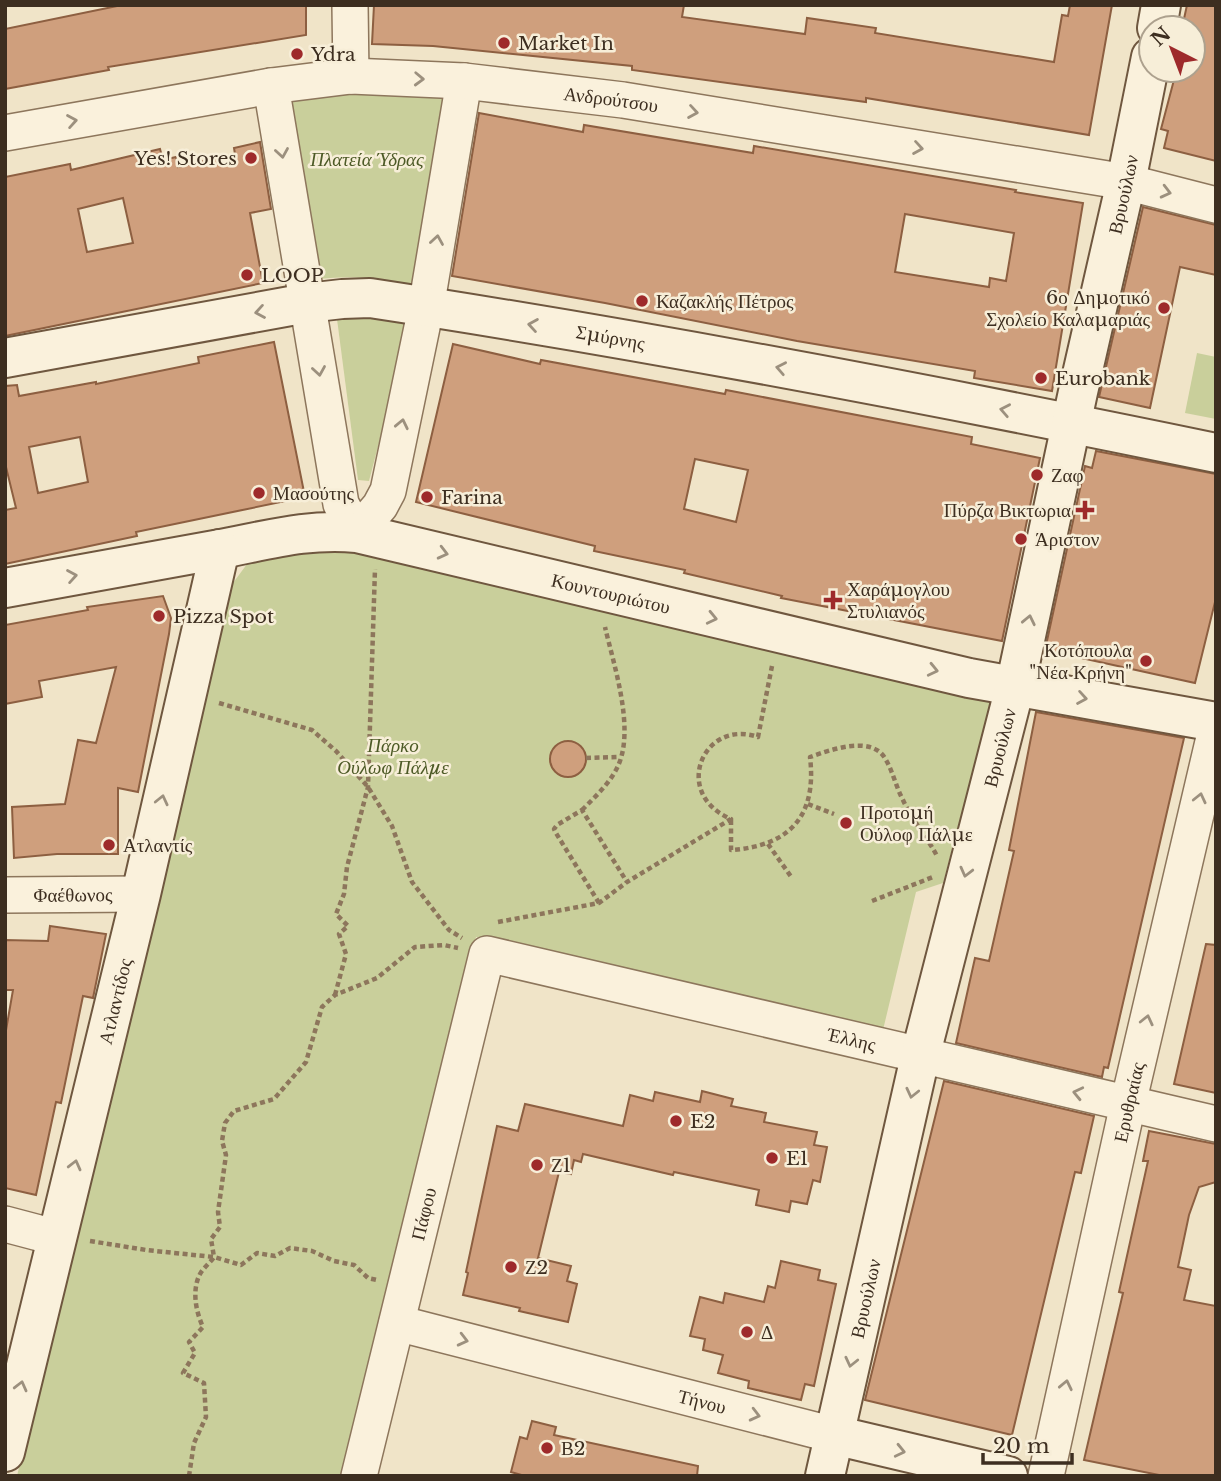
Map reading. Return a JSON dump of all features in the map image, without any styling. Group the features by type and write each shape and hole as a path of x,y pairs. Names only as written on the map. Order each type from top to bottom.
{"main road":[{"name":"Βρυούλων","path":"825,1476 920,1057 1014,687 1146,84"},
{"name":"Σμύρνης","path":"5,358 307,303 370,298 675,348 1216,453"},
{"name":"Κουντουριώτου","path":"5,588 297,533 332,530 367,535 1014,687 1216,722"},
{"name":"Ατλαντίδος","path":"5,1452 141,894 220,549"},
{"name":"Τήνου","path":"834,1436 1008,1476"}],"street":[{"path":"350,5 351,76"},
{"name":"Ανδρούτσου","path":"5,133 271,86 351,76 464,80 623,100 1126,182 1216,205"},
{"path":"271,86 341,504 367,535 388,491 426,308 464,80"},
{"name":"Ερυθραίας","path":"1046,1476 1128,1104 1216,729"},
{"name":"Φαέθωνος","path":"5,895 141,894"},
{"name":"Έλλης","path":"483,937 920,1057 1216,1124"},
{"name":"Πάφου","path":"359,1476 397,1323 483,937"},
{"path":"5,1224 58,1238"},
{"name":"Τήνου","path":"397,1323 834,1436"}],"path":[{"path":"335,995 346,954 339,934 348,926 337,914 368,787 367,535"},
{"path":"731,819 718,814 700,791 698,776 701,761 720,739 734,734 758,737 780,634"},
{"path":"599,903 554,829 556,825 582,810 618,766 625,737 614,666"},
{"path":"186,694 312,730 336,751 368,787 392,826 412,881 449,930 466,941 599,903 626,882 731,819"},
{"path":"731,819 731,850 756,849 778,839 796,824 808,803 813,780 810,757 841,747 864,747 878,750 886,758 904,803 942,864"},
{"path":"586,758 620,757"},
{"path":"808,803 834,814"},
{"path":"582,810 626,882"},
{"path":"768,844 792,878"},
{"path":"872,901 934,877"},
{"path":"189,1476 194,1443 206,1417 204,1383 183,1373 195,1353 189,1342 203,1327 197,1315 195,1297 199,1275 214,1257 211,1239 220,1227 218,1212 226,1155 222,1142 225,1123 234,1111 274,1098 306,1062 322,1007 335,995 377,978 415,947 444,945 483,937"},
{"path":"58,1238 214,1257 241,1265 257,1253 275,1256 290,1248 312,1251 334,1261 354,1265 368,1278 384,1282 397,1323"}],"green space":[{"name":"Πλατεία Ύδρας","path":"338,89 453,91 418,287 365,278 312,280 286,98"},
{"path":"337,319 411,319 369,481 358,480"},
{"path":"1197,353 1216,357 1216,419 1185,413"},
{"name":"Πάρκο Ούλωφ Πάλμε","path":"345,541 991,702 943,883 916,892 883,1030 476,937 345,1476 17,1476 230,587 253,556"}],"building":[{"path":"122,5 306,5 306,35 108,67 109,70 5,89 5,29"},
{"path":"374,5 684,5 682,17 805,34 807,18 876,28 875,33 1054,62 1062,15 1068,16 1070,5 1112,5 1089,135 866,98 866,102 632,70 632,66 433,46 372,44"},
{"path":"1187,5 1216,5 1216,161 1164,148 1168,131 1161,129 1173,84 1207,84 1207,14 1185,14"},
{"path":"479,113 583,132 584,125 753,153 754,146 1083,203 1052,391 974,378 975,371 797,341 452,276","holes":["905,214 1014,233 1006,281 990,278 989,287 895,272"]},
{"path":"260,142 271,209 250,213 263,283 5,336 5,177 70,164 71,170 160,149 163,160 176,157 178,167 235,154 234,148","holes":["123,198 133,243 87,252 78,209"]},
{"path":"1143,207 1216,225 1216,275 1180,267 1150,408 1099,397"},
{"path":"274,342 305,497 136,532 137,536 5,564 5,510 16,508 5,463 5,386 17,385 19,396 199,363 198,357","holes":["80,437 88,482 38,493 29,447"]},
{"path":"453,344 540,364 541,360 725,394 726,390 972,437 971,444 1040,458 1002,641 781,598 782,596 684,573 685,570 594,551 595,546 416,502","holes":["695,459 748,470 736,522 684,509"]},
{"path":"1096,451 1216,474 1216,598 1195,683 1045,650 1085,466 1092,468"},
{"path":"163,596 171,618 169,634 138,792 118,788 118,854 57,854 14,858 12,807 65,804 78,740 96,743 116,667 39,681 42,697 5,704 5,625 88,610 87,607"},
{"path":"1036,712 1184,738 1108,1068 1104,1067 1102,1077 956,1043 975,958 989,961 1014,851 1009,850"},
{"path":"568,741 581,746 586,759 581,772 568,777 555,772 550,759 555,746"},
{"path":"50,926 106,934 93,998 83,996 61,1103 56,1102 36,1195 5,1188 5,1036 13,990 5,990 5,940 48,941"},
{"path":"1206,944 1216,945 1216,1093 1174,1084"},
{"path":"944,1081 1094,1116 1081,1173 1075,1172 1012,1435 865,1400"},
{"path":"702,1091 733,1099 731,1106 766,1113 764,1122 817,1132 814,1145 827,1147 820,1182 813,1180 807,1204 791,1201 789,1212 756,1205 759,1190 674,1172 673,1175 583,1154 581,1162 574,1160 571,1174 559,1172 538,1258 571,1266 567,1281 577,1284 568,1322 463,1295 497,1126 518,1131 525,1104 623,1126 630,1095 653,1101 655,1092 700,1102"},
{"path":"1149,1131 1216,1144 1216,1182 1199,1187 1189,1215 1178,1267 1191,1270 1184,1300 1216,1306 1216,1476 1164,1476 1084,1460 1123,1293 1119,1292 1148,1161 1143,1161"},
{"name":"Δ","path":"781,1261 820,1270 818,1280 836,1284 814,1386 805,1384 801,1400 748,1388 749,1381 718,1373 723,1355 703,1350 705,1339 690,1336 700,1297 723,1303 725,1293 764,1302 768,1286 775,1288"},
{"name":"Β2","path":"532,1421 556,1427 554,1435 698,1466 697,1476 525,1476 511,1472 520,1437 527,1439"}],"place":[{"name":"Market In","path":"504,43"},
{"name":"Ydra","path":"297,54"},
{"name":"Yes! Stores","path":"251,158"},
{"name":"LOOP","path":"247,275"},
{"name":"Καζακλής Πέτρος","path":"642,301"},
{"name":"6ο Δημοτικό Σχολείο Καλαμαριάς","path":"1164,308"},
{"name":"Eurobank","path":"1041,378"},
{"name":"Ζαφ","path":"1037,475"},
{"name":"Μασούτης","path":"259,493"},
{"name":"Farina","path":"427,497"},
{"name":"Πύρζα Βικτωρια","path":"1085,510"},
{"name":"Άριστον","path":"1021,539"},
{"name":"Χαράμογλου Στυλιανός","path":"833,600"},
{"name":"Pizza Spot","path":"159,616"},
{"name":"Κοτόπουλα \"Νέα Κρήνη\"","path":"1146,661"},
{"name":"Προτομή Ούλοφ Πάλμε","path":"846,823"},
{"name":"Ατλαντίς","path":"109,845"},
{"name":"E2","path":"676,1121"},
{"name":"E1","path":"772,1158"},
{"name":"Ζ1","path":"537,1165"},
{"name":"Ζ2","path":"511,1267"},
{"name":"Δ","path":"747,1332"},
{"name":"Β2","path":"547,1448"}]}
